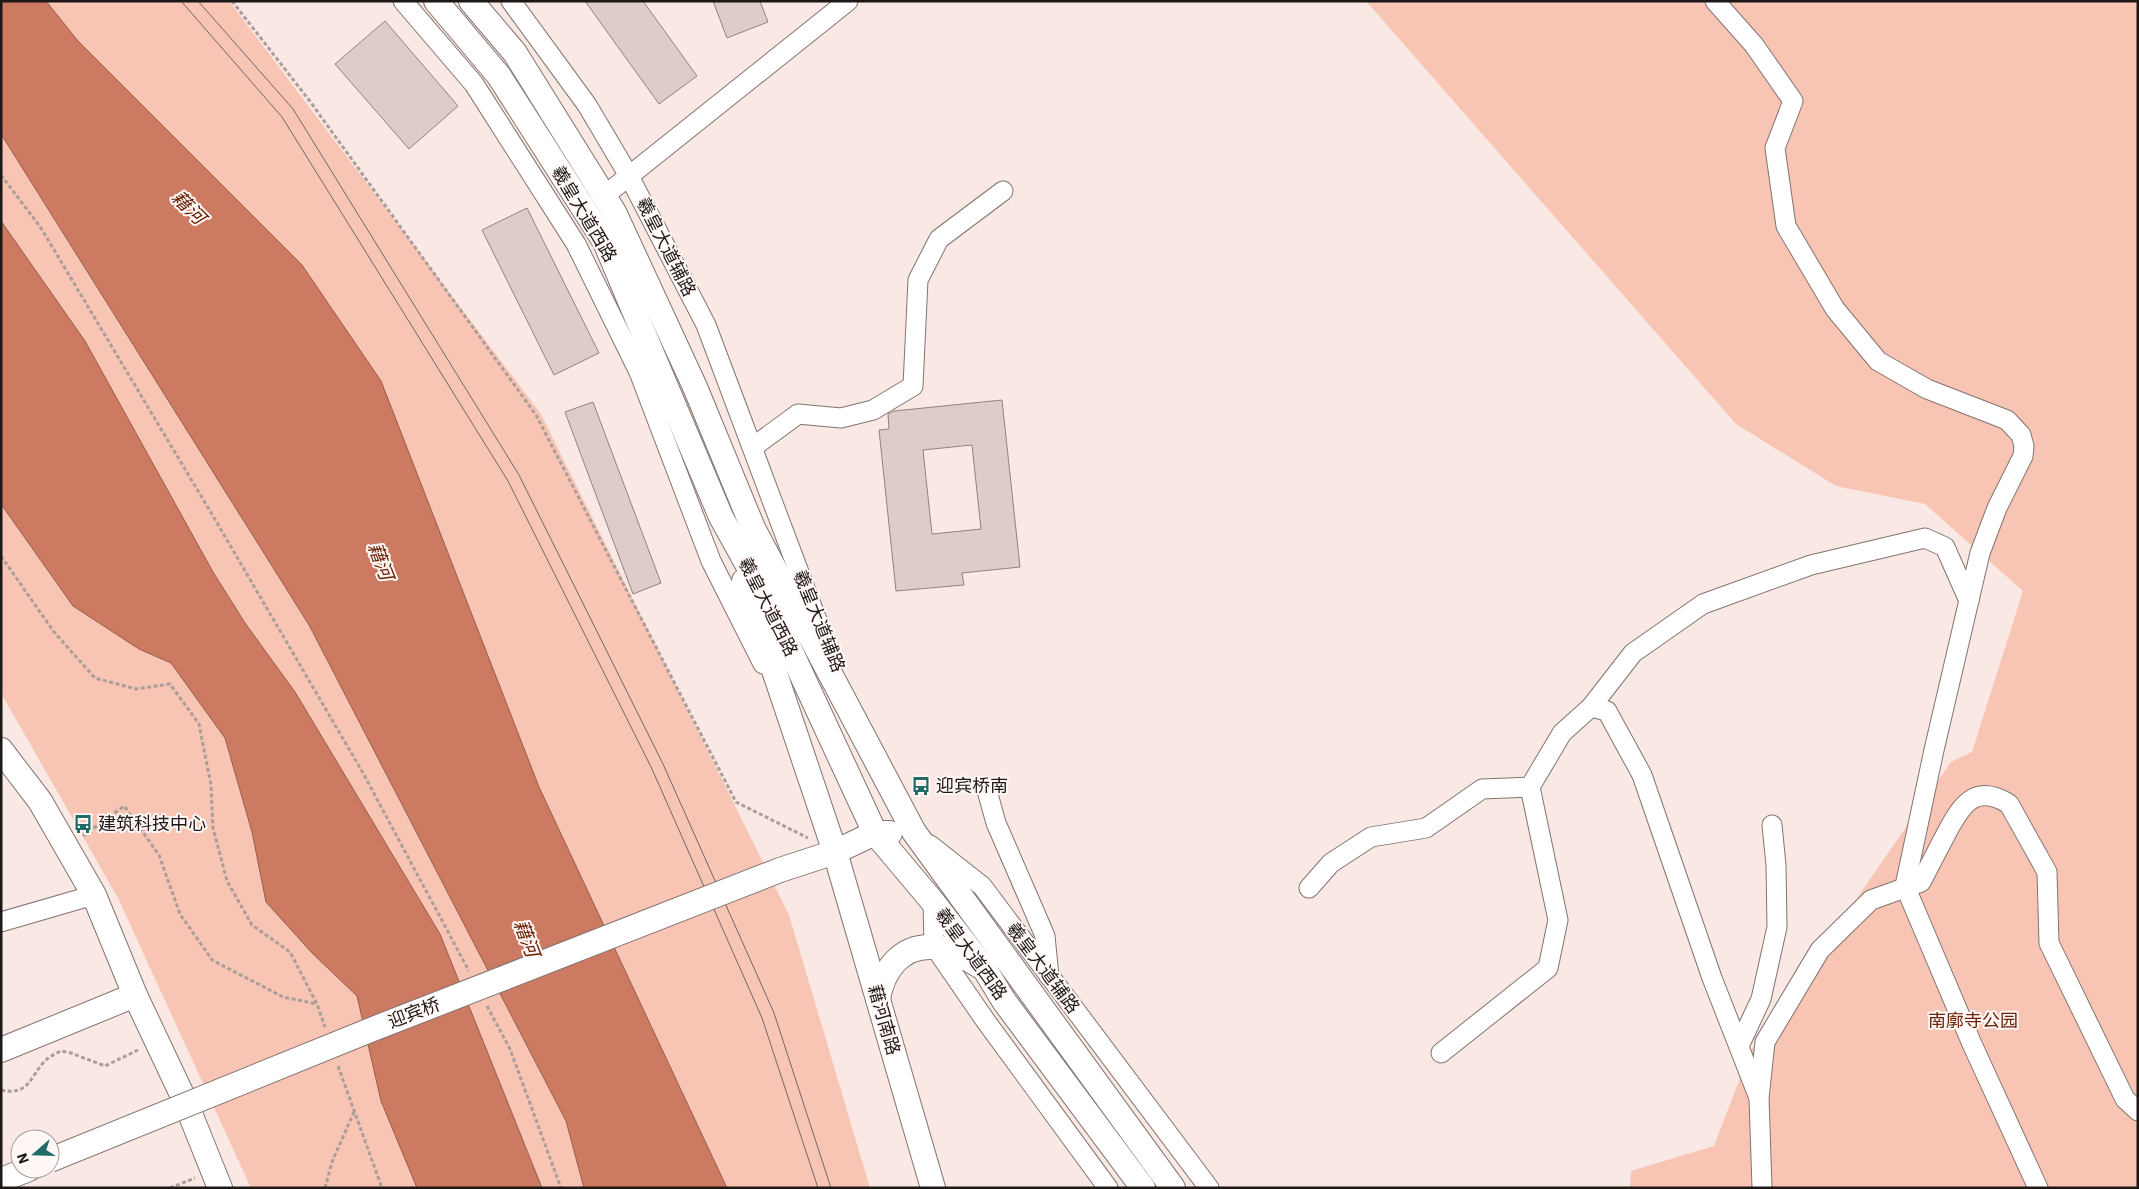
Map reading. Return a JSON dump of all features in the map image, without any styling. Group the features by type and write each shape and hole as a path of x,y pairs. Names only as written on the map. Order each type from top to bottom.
{"main road":[{"name":"羲皇大道西路","path":"436,1 498,76 605,242 721,517 768,600 875,833 933,902 984,968 1004,1001 1143,1188"},
{"name":"羲皇大道西路","path":"471,1 515,53 614,212 695,387 753,528 914,832 1173,1188"},
{"name":"藉河南路","path":"721,517 794,724 835,852 933,1188"},
{"path":"1,750 40,801 94,896 134,995 185,1101 220,1188"},
{"path":"875,833 914,832"},
{"name":"迎宾桥","path":"60,1156 359,1035 780,870 835,852 875,833"},
{"path":"878,999 881,982 889,966 901,955 917,948 934,946 955,953 984,968"},
{"path":"1,1050 134,995"}],"street":[{"path":"403,1 474,84 576,244 639,372 711,561 794,724"},
{"name":"羲皇大道辅路","path":"511,1 587,105 629,176 706,325 824,642 914,832 982,886 1209,1188"},
{"path":"604,196 848,1"},
{"path":"1715,1 1754,45 1794,101 1775,148 1786,226 1835,309 1878,361 1927,388 2007,420 2021,435 2023,456 1994,517 1980,553 1934,750 1906,886 1972,1044 2038,1188"},
{"path":"753,447 798,414 841,418 873,410 913,386 918,280 939,238 1003,190"},
{"path":"1440,1053 1548,968 1558,920 1530,787 1562,733 1590,706 1633,653 1704,604 1811,565 1925,538 1945,547 1969,601"},
{"path":"1590,706 1607,711 1642,775 1759,1098"},
{"path":"986,787 996,823 1045,936 1049,976 1030,993"},
{"path":"1309,888 1330,863 1371,836 1426,828 1482,789 1530,787"},
{"path":"1762,1188 1759,1098 1766,1042 1820,950 1871,900 1906,886 1922,882 1959,809 1968,801 1978,797 2000,798 2009,804 2047,872 2049,943 2125,1100 2138,1111"},
{"path":"1739,1046 1761,999 1777,927 1776,865 1772,825"},
{"path":"1,922 94,896"},
{"path":"933,902 934,946 991,1028 1108,1188"}],"path":[{"path":"232,1 309,100 536,416 736,802 835,852"},
{"path":"1,175 41,228 218,525 363,773 473,980"},
{"path":"1,556 54,632 95,678 136,689 170,684 199,724 211,785 212,828 227,881 252,925 290,952 317,1004 326,1031"},
{"path":"67,848 124,806 159,855 180,914 212,960 283,997 317,1004"},
{"path":"482,997 510,1049 561,1188"},
{"path":"1,1090 20,1089 33,1081 43,1063 61,1051 105,1066 124,1059 156,1040"},
{"path":"336,1058 382,1188"},
{"path":"325,1188 332,1162 354,1111"}],"green space":[{"path":"46,1 229,1 541,414 789,915 870,1188 727,1188 539,787 78,41"},
{"name":"南廓寺公园","path":"1366,1 2138,1 2138,1188 1630,1188 1631,1171 1714,1146 1750,1052 1759,1039 1761,1029 1772,1021 1951,762 1972,752 2023,591 1925,504 1836,486 1736,424"},
{"path":"1,134 309,625 566,1121 584,1188 251,1188 118,898 1,693"}],"water":[{"name":"藉河","path":"1,1 46,1 78,41 302,265 381,381 539,787 727,1188 584,1188 566,1121 309,625 1,134"},
{"path":"1,221 85,341 213,572 245,623 295,692 440,934 542,1188 417,1188 381,1101 357,996 313,954 266,902 252,832 225,738 171,663 139,649 73,606 1,504"}],"building":[{"path":"585,1 643,1 697,76 659,104"},
{"path":"713,1 760,1 768,22 727,38"},
{"path":"385,21 458,106 409,149 335,64"},
{"path":"527,208 599,353 554,375 482,230"},
{"path":"1002,400 1020,567 962,573 964,585 896,591 879,430 889,429 888,414 894,411","holes":["972,445 981,529 932,534 923,450"]},
{"path":"593,402 661,583 633,594 565,412"}],"tram line":[{"path":"181,1 282,117 508,481 652,769 762,1018 818,1188"},
{"path":"198,1 293,109 519,475 663,764 774,1013 831,1188"}],"place":[{"name":"迎宾桥南","path":"921,786"},
{"name":"建筑科技中心","path":"83,824"}]}
